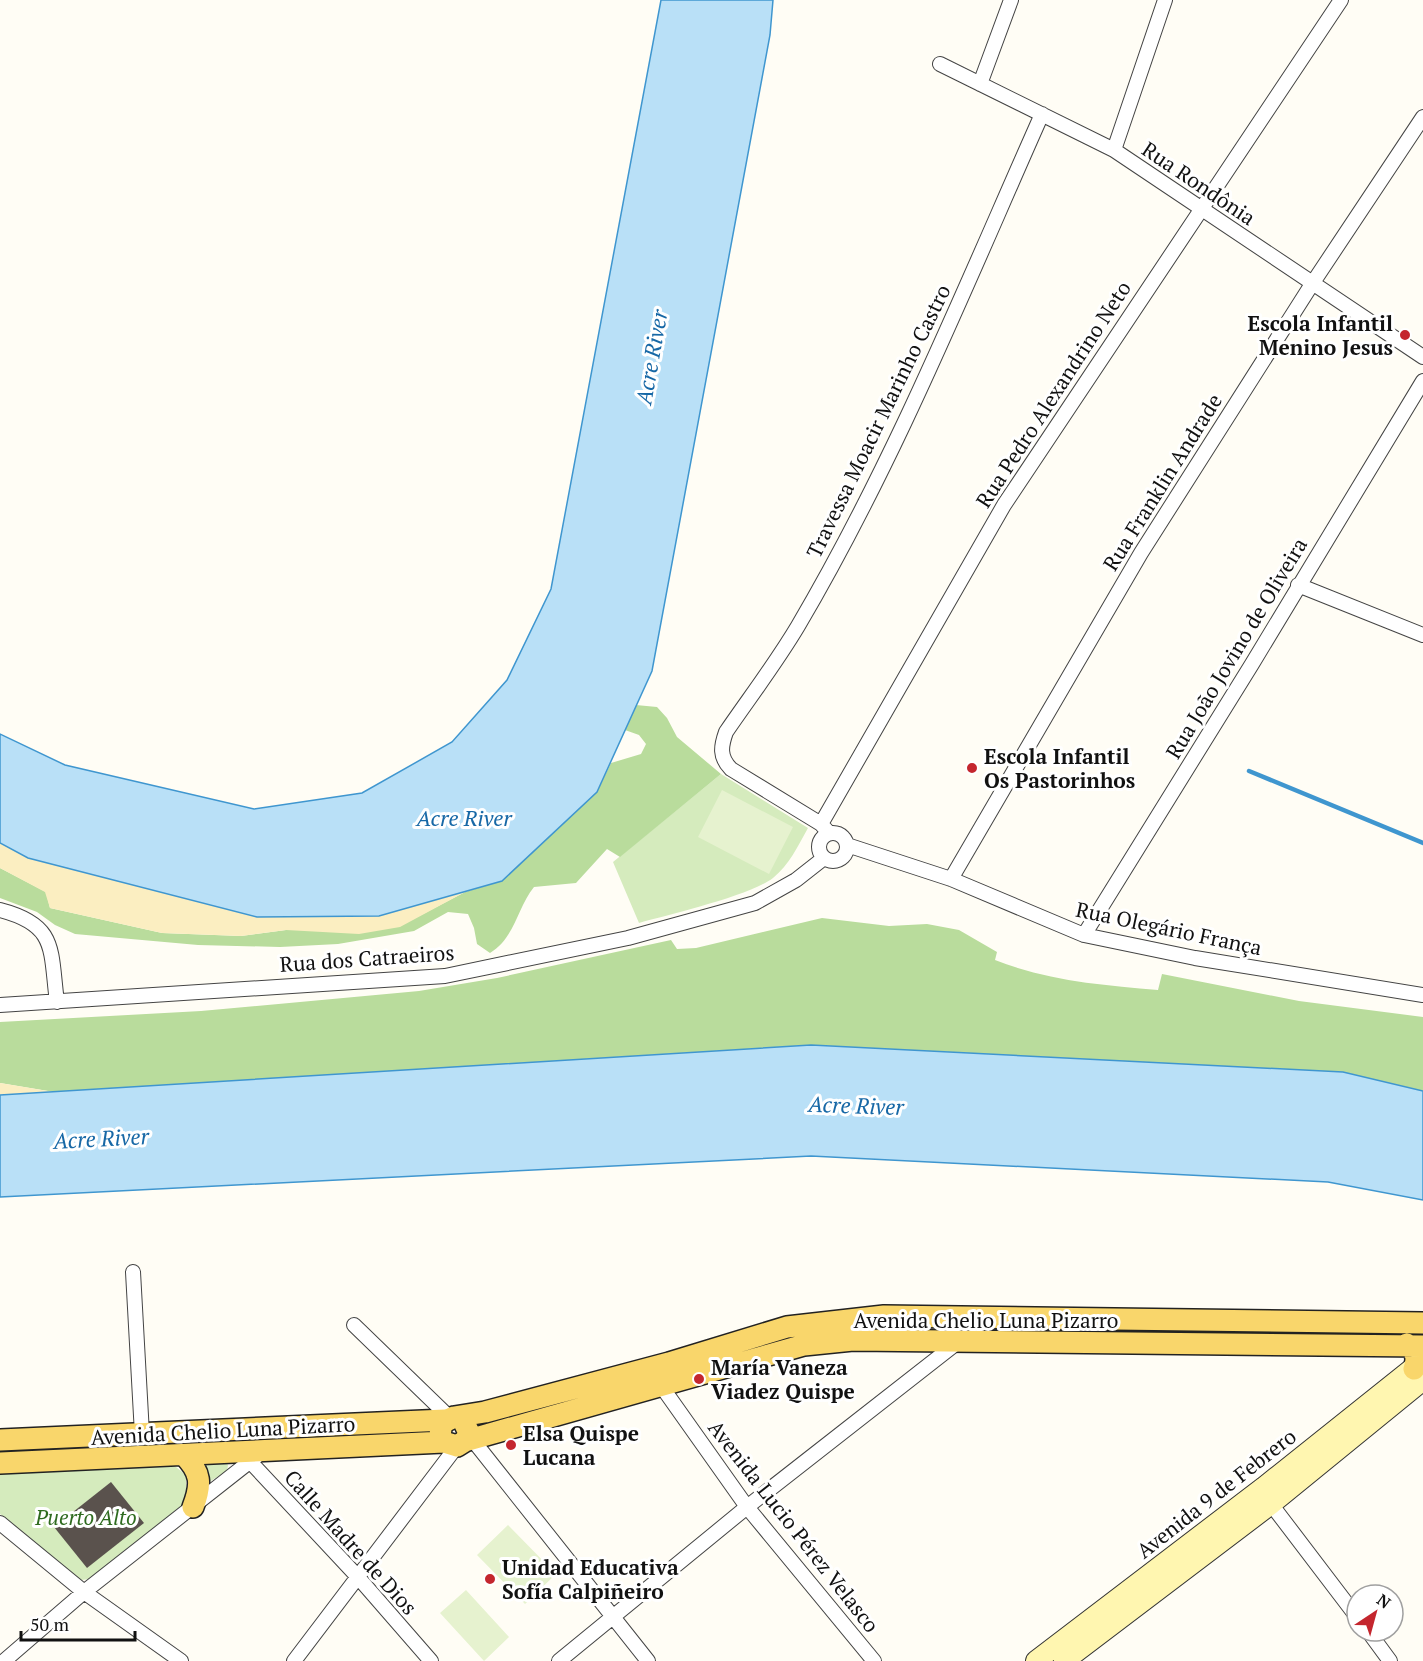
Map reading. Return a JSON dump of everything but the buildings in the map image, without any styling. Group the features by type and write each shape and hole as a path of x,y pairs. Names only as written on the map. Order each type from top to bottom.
{"main road":[{"name":"Avenida Chelio Luna Pizarro","path":"0,1440 450,1418 485,1412 657,1366 787,1327 832,1320 884,1316 1423,1323"},
{"name":"Avenida Chelio Luna Pizarro","path":"0,1463 184,1455 251,1455 459,1442 662,1387 804,1345 853,1340 1415,1345"},
{"path":"1415,1345 1420,1370"},
{"path":"450,1418 463,1420 468,1428 459,1442"},
{"path":"184,1455 194,1465 200,1477 200,1489 193,1507"}],"street":[{"path":"980,84 1011,0"},
{"path":"1114,150 1165,0"},
{"name":"Rua Pedro Alexandrino Neto","path":"825,828 1004,505 1341,0"},
{"name":"Rua Rondônia","path":"940,64 1114,150 1423,357"},
{"name":"Travessa Moacir Marinho Castro","path":"825,828 731,769 723,758 721,747 726,732 796,629 855,521 915,403 1042,114"},
{"name":"Rua Franklin Andrade","path":"951,879 1141,553 1312,284 1423,117"},
{"name":"Rua João Jovino de Oliveira","path":"1084,935 1252,664 1423,381"},
{"path":"1298,585 1417,628 1423,635"},
{"path":"825,828 843,836 847,845 842,858 833,861 824,858 819,850 819,841 825,828"},
{"name":"Rua Olegário França","path":"847,845 951,879 1084,935 1195,958 1423,995"},
{"name":"Rua dos Catraeiros","path":"0,1005 445,976 628,938 755,903 796,880 824,858"},
{"path":"0,910 23,917 41,927 49,941 57,1002"},
{"path":"133,1272 142,1434"},
{"path":"354,1325 450,1418"},
{"path":"559,1661 747,1507 958,1342"},
{"name":"Avenida 9 de Febrero","path":"1064,1661 1271,1504 1420,1370"},
{"name":"Avenida 9 de Febrero","path":"1036,1661 1420,1370"},
{"name":"Avenida Lucio Pérez Velasco","path":"662,1387 747,1507 874,1661"},
{"path":"294,1661 459,1442 614,1617 648,1661"},
{"path":"4,1661 84,1592 193,1507 251,1455"},
{"name":"Calle Madre de Dios","path":"251,1455 431,1661"},
{"path":"1271,1504 1345,1601"},
{"path":"0,1523 84,1592 181,1661"},
{"path":"1377,1643 1390,1661"}],"green space":[{"path":"636,705 657,707 667,718 677,737 721,774 620,857 607,849 576,883 534,887 505,939 490,953 477,944 468,914 448,912 414,931 338,944 280,947 198,945 75,934 55,925 37,912 0,898 0,868 46,892 50,908 162,933 241,936 286,930 400,926 465,892 502,881 597,792 611,763 641,754 646,744 639,735 625,730"},
{"path":"721,774 808,828 801,842 784,867 762,885 709,904 639,923 613,862"},
{"path":"722,790 793,827 769,874 698,837"},
{"path":"822,918 889,926 927,924 959,930 997,952 995,960 1035,973 1075,981 1158,990 1162,974 1299,1001 1423,1017 1423,1091 1343,1072 811,1045 54,1092 0,1083 0,1022 201,1011 419,991 497,978 671,940 677,949 696,948"},
{"path":"224,1460 228,1465 227,1471 209,1482 200,1462"},
{"name":"Puerto Alto","path":"171,1463 186,1475 186,1497 182,1507 90,1579 81,1580 0,1514 0,1469"},
{"path":"508,1525 556,1574 525,1604 477,1555"},
{"path":"466,1590 509,1637 484,1661 440,1613"}],"sand":[{"path":"0,843 28,858 257,917 379,916 465,892 400,927 359,934 286,930 241,936 162,933 50,908 45,892 0,868"},
{"path":"0,1083 54,1092 0,1095"}],"water":[{"name":"Acre River","path":"661,0 773,0 770,35 652,671 597,792 502,881 379,916 257,917 28,858 0,843 0,734 65,765 254,809 362,793 452,742 507,680 551,589"},
{"name":"Acre River","path":"811,1045 1343,1072 1423,1091 1423,1200 1328,1182 811,1156 0,1197 0,1095"}],"waterway":[{"path":"1249,771 1423,843"}],"place":[{"name":"Escola Infantil Menino Jesus","path":"1405,335"},
{"name":"Escola Infantil Os Pastorinhos","path":"972,768"},
{"name":"María Vaneza Viadez Quispe","path":"699,1379"},
{"name":"Elsa Quispe Lucana","path":"511,1445"},
{"name":"Unidad Educativa Sofía Calpiñeiro","path":"490,1579"}]}
